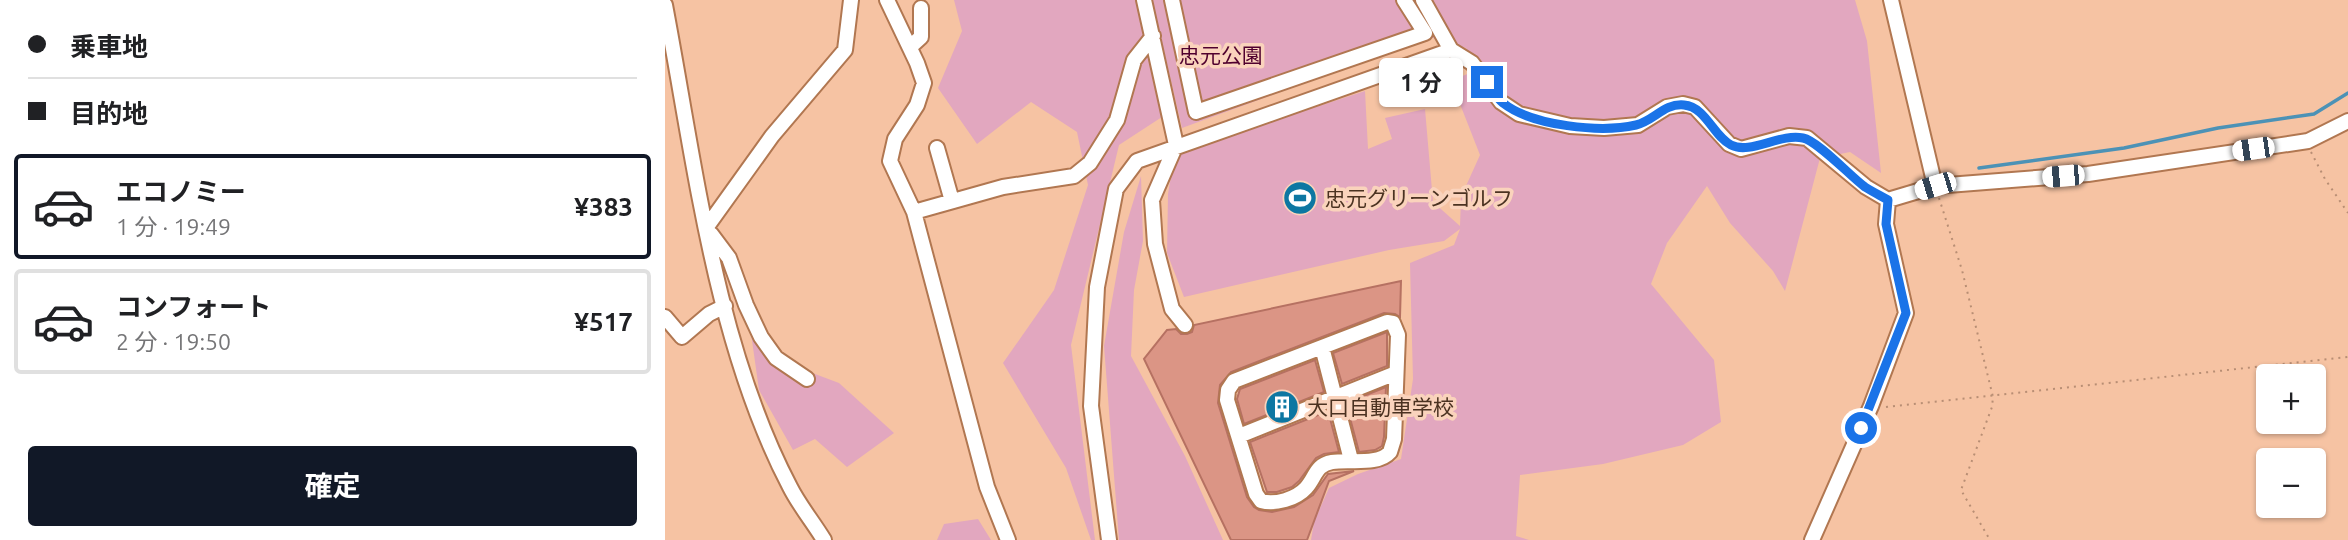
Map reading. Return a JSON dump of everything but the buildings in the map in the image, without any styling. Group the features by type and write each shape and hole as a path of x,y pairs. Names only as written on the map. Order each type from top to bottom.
{"street":[{"path":"706,228 772,136 845,50 851,0"},
{"path":"887,0 925,83 917,105 895,139 890,161 914,212 987,487 1007,540"},
{"path":"1144,0 1176,145 1152,200 1155,244 1172,309 1185,325"},
{"path":"1172,0 1196,112 1425,33 1404,0"},
{"path":"1423,0 1451,50 1472,63 1501,102 1520,114 1570,126 1604,128 1638,125 1667,107 1683,104 1695,107 1729,144 1741,149 1789,136 1807,138 1866,187 1888,200 1935,186 2088,174 2308,141 2348,121"},
{"path":"1891,0 1935,186"},
{"path":"665,5 706,228 754,405 790,488 824,540"},
{"path":"910,47 921,37 921,8"},
{"path":"914,212 1003,187 1074,176 1090,163 1117,120 1134,60 1153,36"},
{"path":"1109,540 1091,406 1097,287 1116,189 1137,161 1451,50"},
{"path":"937,148 952,201"},
{"path":"1812,540 1871,406 1906,313 1886,224 1888,200"},
{"path":"706,228 729,258 746,305 768,347 776,358 807,379"},
{"path":"665,317 682,337 709,314 725,306"},
{"path":"1387,322 1393,323 1398,335 1394,439 1390,452 1379,459 1322,465 1315,470 1308,487 1294,497 1266,503 1256,494 1227,400 1227,390 1234,381 1322,346 1387,322"},
{"path":"1322,346 1351,460"},
{"path":"1239,436 1396,373"}],"path":[{"path":"2308,141 2313,158 2348,213"},
{"path":"1935,186 1962,270 1993,397 1993,407 1961,490 1990,540"},
{"path":"1871,406 1895,408 2348,357"}],"green space":[{"path":"954,0 1137,0 1165,115 1119,145 1071,345 1095,540 1091,540 1066,468 1003,363 1054,290 1088,185 1077,132 1031,102 977,144 938,88 962,31"},
{"name":"忠元公園","path":"1152,0 1855,0 1867,41 1881,173 1850,152 1820,158 1785,291 1773,271 1730,223 1707,186 1667,243 1651,284 1714,360 1721,422 1683,445 1603,464 1520,475 1516,536 1529,540 1311,540 1314,522 1329,488 1358,474 1401,459 1413,379 1410,263 1454,245 1460,229 1444,241 1389,250 1184,297 1167,253 1168,194 1175,153 1365,91 1368,149 1392,139 1385,118 1425,109 1433,202 1460,226 1461,197 1480,155 1451,81 1479,69 1466,48 1430,37 1182,128"},
{"path":"1141,176 1143,241 1134,290 1131,356 1185,456 1223,540 1119,540 1104,346 1124,232"},
{"path":"748,312 791,365 839,383 894,433 847,467 815,439 793,450 759,390"},
{"path":"978,519 991,540 937,540 944,524"}],"waterway":[{"path":"1979,168 2124,148 2218,128 2314,114 2348,93"}],"place":[{"name":"忠元グリーンゴルフ","path":"1300,198"},
{"name":"大口自動車学校","path":"1282,407"}],"route":[{"path":"1487,82 1501,102 1520,114 1570,126 1604,128 1638,125 1667,107 1683,104 1695,107 1729,144 1741,149 1789,136 1807,138 1866,187 1888,200 1886,224 1906,313 1861,428"}]}
